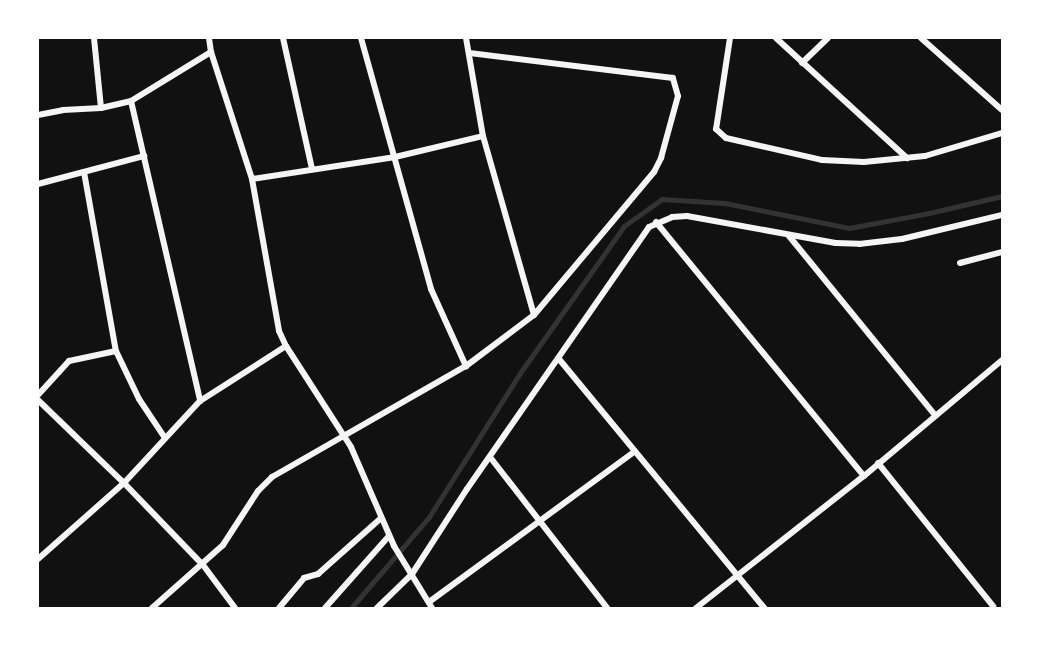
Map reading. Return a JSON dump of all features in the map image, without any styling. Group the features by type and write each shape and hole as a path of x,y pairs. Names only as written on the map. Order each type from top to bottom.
{"street":[{"path":"94,38 101,108"},
{"path":"209,38 211,52 252,179 275,317 286,346 358,461 394,546 431,605 635,451"},
{"path":"283,38 312,169"},
{"path":"361,38 431,289 466,366"},
{"path":"466,38 483,136 534,315"},
{"path":"730,38 716,129 721,136 843,163 907,158 942,152 1002,133"},
{"path":"776,38 907,158"},
{"path":"802,63 828,38"},
{"path":"921,38 1002,110"},
{"path":"38,115 63,110 101,108 131,101 211,52"},
{"path":"152,609 203,565 230,537 258,491 272,477 466,366 534,315 654,171 661,158 678,89 673,78 470,53"},
{"path":"131,101 200,400"},
{"path":"252,179 395,157 483,136"},
{"path":"38,184 144,156"},
{"path":"84,172 116,351 139,399 165,438"},
{"path":"377,609 412,574 637,240 656,222 687,216 836,243 878,242 1002,215"},
{"path":"656,222 864,476"},
{"path":"789,236 936,416"},
{"path":"960,263 1002,252"},
{"path":"38,559 124,483 200,400 286,346"},
{"path":"38,395 69,361 116,351"},
{"path":"559,359 764,609"},
{"path":"696,609 864,476 1002,360"},
{"path":"38,400 124,483 203,565 235,609"},
{"path":"490,457 607,609"},
{"path":"878,463 993,606"},
{"path":"279,609 304,578 318,574 381,518"},
{"path":"325,609 389,536"}],"waterway":[{"path":"351,608 429,517 520,373 624,226 662,199 725,203 849,228 1002,196"}]}
